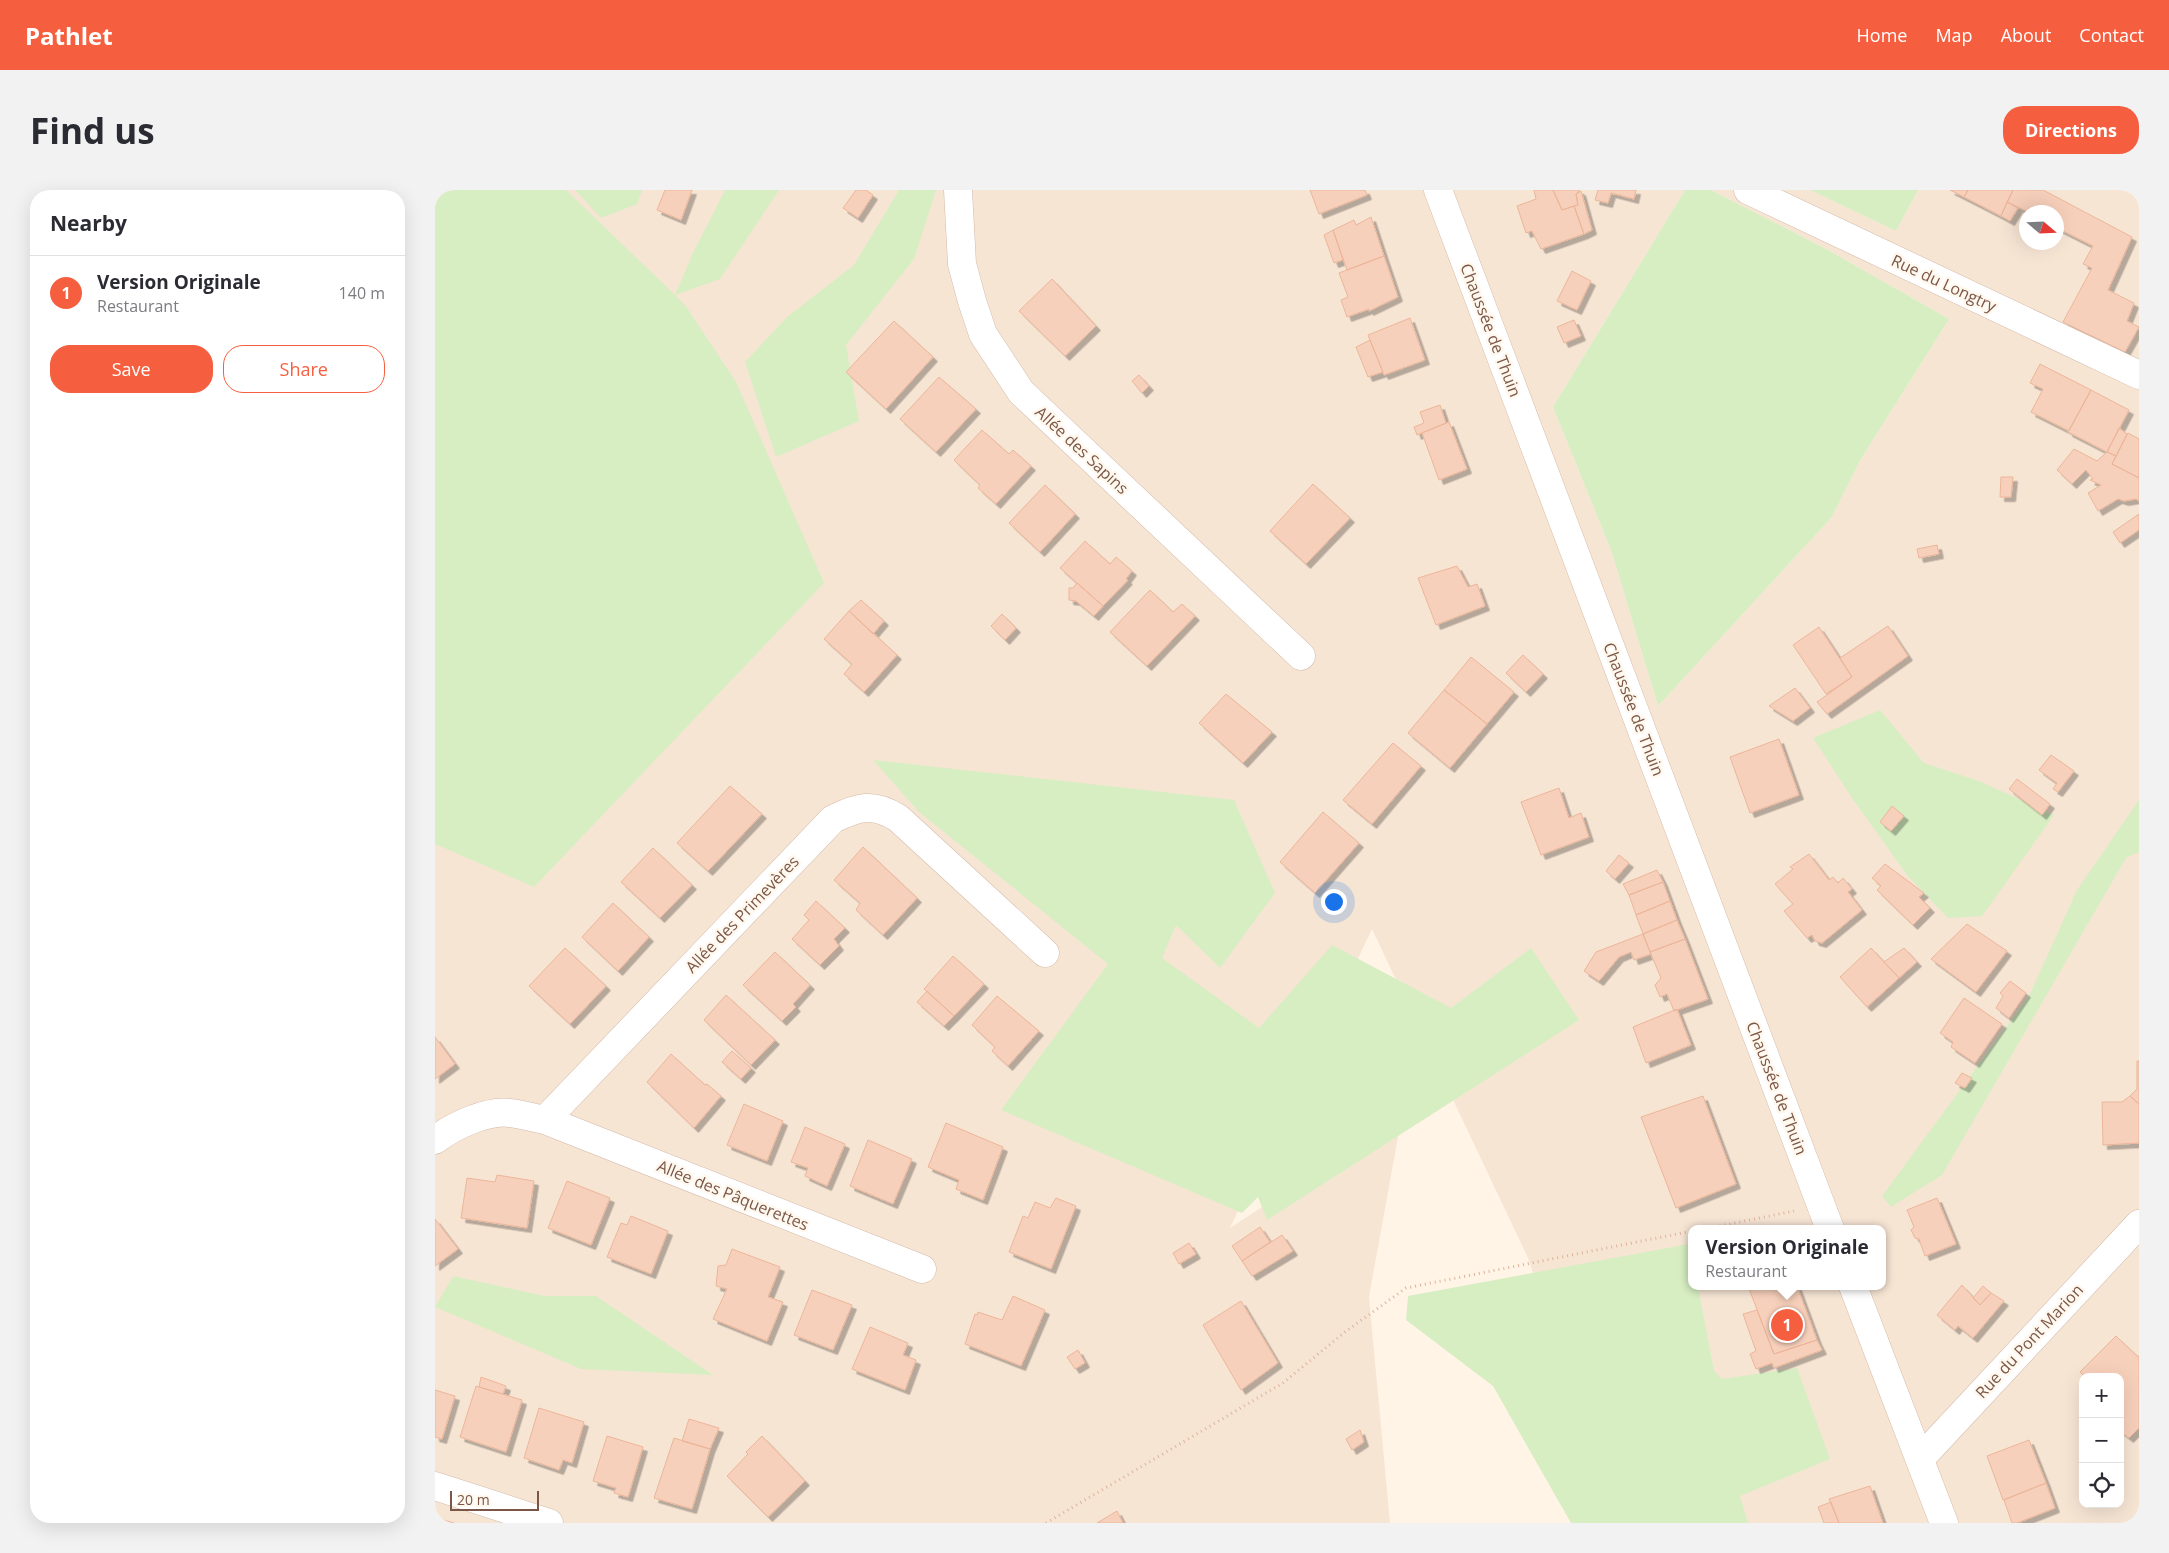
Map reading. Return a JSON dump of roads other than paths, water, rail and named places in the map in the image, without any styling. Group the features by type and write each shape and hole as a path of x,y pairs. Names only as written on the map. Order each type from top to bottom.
{"street":[{"name":"Allée des Sapins","path":"958,190 962,264 971,301 983,334 1021,392 1301,656"},
{"name":"Chaussée de Thuin","path":"1439,190 1826,1217"},
{"name":"Rue du Longtry","path":"1748,190 2139,375"},
{"name":"Allée des Primevères","path":"545,1120 833,819 851,810 870,807 886,810 898,818 1045,953"},
{"path":"435,1140 448,1130 479,1118 509,1112 545,1120"},
{"name":"Allée des Pâquerettes","path":"545,1120 922,1269"},
{"name":"Rue du Pont Marion","path":"1920,1459 2139,1224"},
{"path":"1855,1290 1944,1523"},
{"path":"435,1486 549,1523"}],"place":[{"name":"Version Originale","path":"1787,1325"}]}
